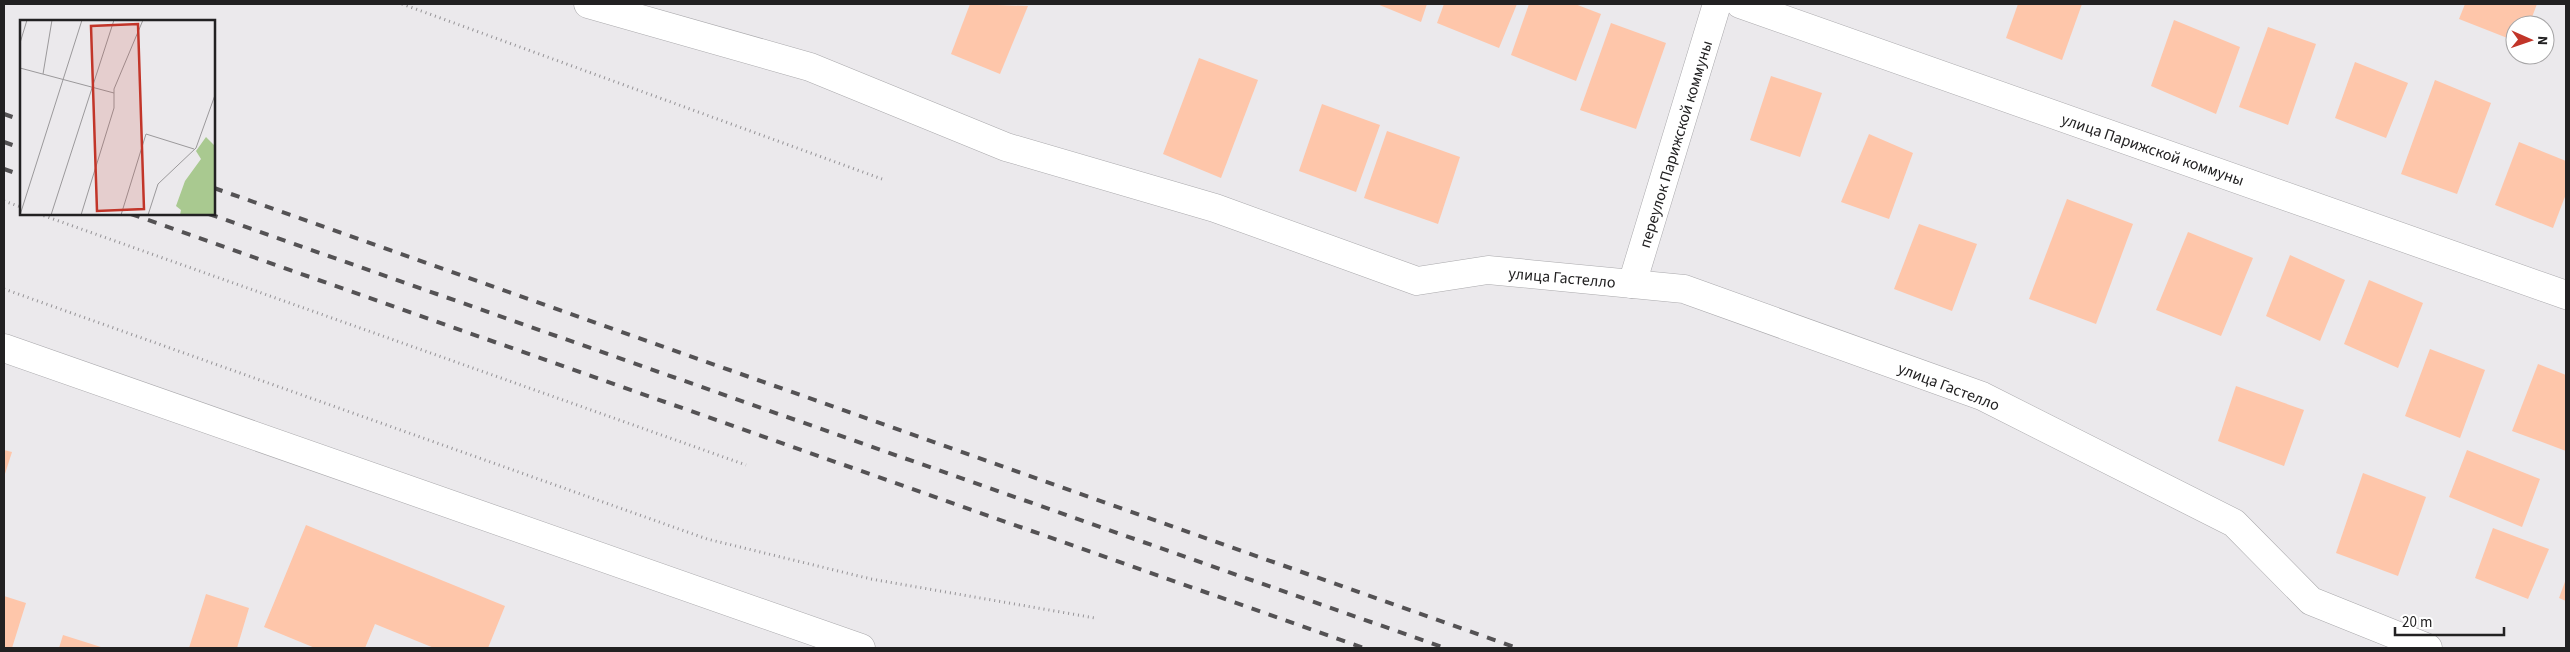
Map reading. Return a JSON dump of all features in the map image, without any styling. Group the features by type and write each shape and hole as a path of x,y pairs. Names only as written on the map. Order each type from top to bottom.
{"street":[{"name":"улица Гастелло","path":"588,4 810,67 1006,147 1215,208 1417,281 1488,270 1684,289 1982,396 2234,523 2311,601 2428,648"},
{"name":"переулок Парижской коммуны","path":"1632,284 1717,4"},
{"name":"улица Парижской коммуны","path":"1740,4 2566,295"},
{"path":"4,348 861,648"}],"path":[{"path":"402,4 882,179"},
{"path":"4,201 20,208"},
{"path":"42,215 746,465"},
{"path":"4,289 707,540 871,579 1095,618"}],"building":[{"path":"970,4 1028,6 1000,74 951,54"},
{"path":"1377,4 1427,4 1421,22"},
{"path":"1444,4 1517,4 1499,48 1437,23"},
{"path":"1529,4 1575,4 1601,14 1576,81 1511,55"},
{"path":"2018,4 2082,4 2062,60 2006,38"},
{"path":"2465,4 2537,4 2533,15 2505,15 2505,37 2459,19"},
{"path":"2174,20 2240,47 2216,114 2151,86"},
{"path":"1611,23 1666,43 1636,129 1580,110"},
{"path":"2268,27 2316,44 2288,125 2239,107"},
{"path":"1199,58 1258,80 1221,178 1163,154"},
{"path":"2355,62 2408,83 2386,138 2335,118"},
{"path":"1771,76 1822,93 1800,157 1750,140"},
{"path":"2435,80 2491,103 2457,194 2401,174"},
{"path":"1322,104 1380,125 1356,192 1299,171"},
{"path":"1387,131 1460,157 1438,224 1364,198"},
{"path":"1869,134 1913,153 1889,219 1841,202"},
{"path":"2519,142 2566,161 2566,194 2553,228 2495,205"},
{"path":"2067,199 2133,224 2096,324 2029,299"},
{"path":"1919,224 1977,244 1952,311 1894,289"},
{"path":"2188,232 2253,258 2221,336 2156,310"},
{"path":"2290,255 2345,280 2320,341 2266,316"},
{"path":"2369,280 2423,303 2398,368 2344,344"},
{"path":"2430,349 2485,370 2460,438 2405,416"},
{"path":"2538,364 2566,375 2566,451 2512,431"},
{"path":"2236,386 2304,410 2284,466 2218,441"},
{"path":"4,450 12,452 4,477"},
{"path":"2467,450 2540,479 2522,527 2449,497"},
{"path":"2363,473 2426,497 2398,576 2336,553"},
{"path":"306,525 505,606 488,648 434,648 375,624 365,648 315,648 264,627"},
{"path":"2493,528 2549,549 2528,599 2475,578"},
{"path":"2566,579 2566,601 2559,598"},
{"path":"206,594 249,608 237,648 189,648"},
{"path":"4,596 26,603 12,648 4,648"},
{"path":"63,635 104,648 59,648"}],"railway":[{"path":"4,114 20,120"},
{"path":"4,142 20,148"},
{"path":"4,169 20,175"},
{"path":"215,188 1517,648"},
{"path":"134,215 1364,648"},
{"path":"212,215 1445,648"}]}
